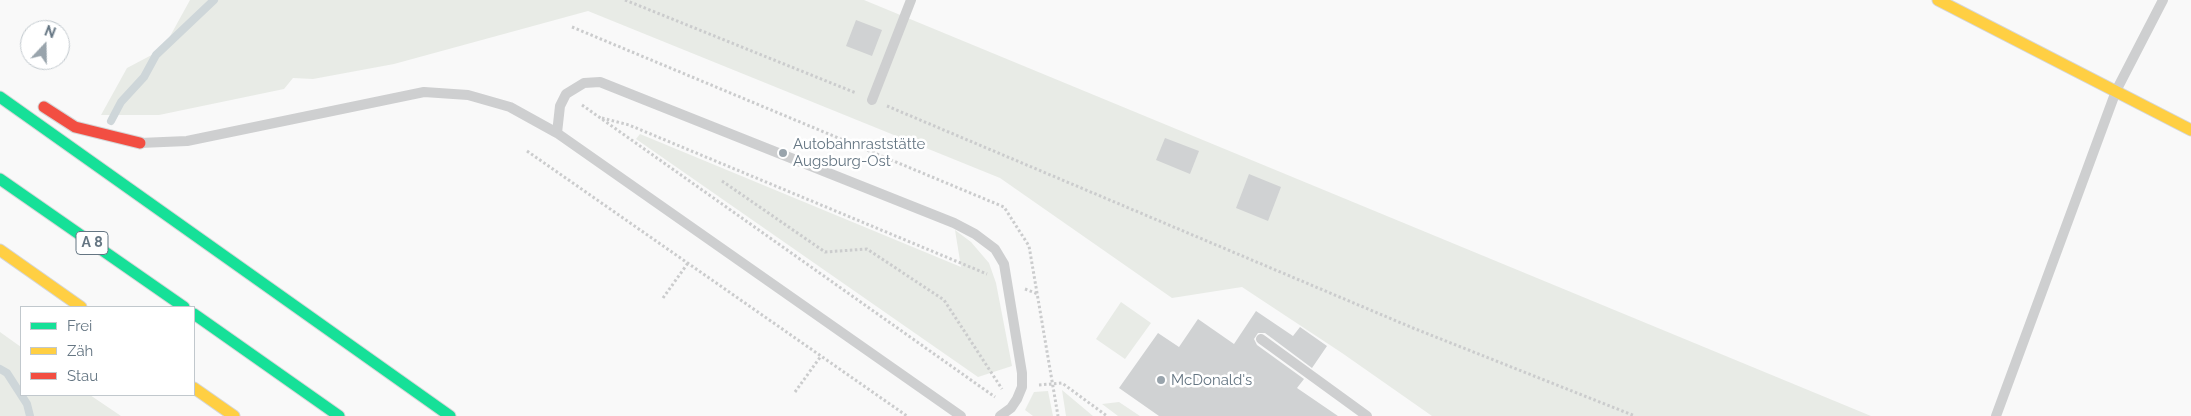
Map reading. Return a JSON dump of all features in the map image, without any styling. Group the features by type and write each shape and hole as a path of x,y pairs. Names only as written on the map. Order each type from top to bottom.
{"main road":[{"path":"1938,0 2191,130"},
{"path":"0,97 450,416"},
{"path":"30,98 75,127 140,143"},
{"name":"A 8","path":"0,179 183,306"},
{"path":"0,250 80,306"},
{"path":"195,315 339,416"},
{"path":"195,389 234,416"}],"lane":[{"path":"872,100 911,0"},
{"path":"1996,416 2116,91 2163,0"},
{"path":"557,133 560,106 566,94 584,82 610,84 954,223 975,234 995,249 1004,264 1022,373 1022,387 1017,399 1011,408 1000,416"},
{"path":"140,143 188,141 424,92 468,95 510,107 557,133 961,416"},
{"path":"1261,340 1367,416"}],"path":[{"path":"625,0 872,100 1413,328 1635,416"},
{"path":"566,94 1011,408"},
{"path":"599,117 629,125 1039,294"},
{"path":"527,151 907,416"},
{"path":"722,181 825,252 867,249 944,300 1003,390 989,392"},
{"path":"663,298 688,263"},
{"path":"795,392 821,356"},
{"path":"1022,387 1062,383 1106,416"}],"shaded area":[{"path":"190,0 864,0 1871,416 1432,416 1342,353 1242,287 1172,298 1000,178 588,11 394,64 313,79 293,78 284,89 159,115 101,115 127,68 163,49"},
{"path":"640,134 961,267 955,230 971,242 989,263 996,283 1012,366 978,377 636,139"},
{"path":"1121,302 1151,323 1125,359 1096,339"},
{"path":"0,332 20,346 20,396 91,396 121,416 0,416"},
{"path":"1062,390 1093,416 1066,416"},
{"path":"1048,391 1053,416 1033,416 1025,410 1034,392"},
{"path":"1119,402 1140,416 1118,416 1102,404"}],"building":[{"path":"856,20 882,30 872,56 846,46"},
{"path":"1165,138 1199,151 1190,174 1156,160"},
{"path":"1249,174 1281,187 1268,221 1236,208"},
{"path":"1256,311 1293,336 1300,327 1327,346 1312,368 1265,333 1258,333 1254,339 1257,345 1304,379 1297,388 1338,416 1159,416 1119,388 1158,333 1179,347 1198,319 1234,344"}],"waterway":[{"path":"111,121 121,102 144,77 156,55 214,0"},
{"path":"0,369 7,373 20,393"},
{"path":"22,396 27,404 30,416"}],"traffic: fast":[{"path":"0,97 450,416"},
{"path":"0,179 183,306"},
{"path":"195,315 339,416"}],"traffic: slow":[{"path":"1938,0 2191,130"},
{"path":"0,250 80,306"},
{"path":"195,389 234,416"}],"traffic: jam":[{"path":"44,107 75,127 140,143"}],"place":[{"name":"Autobahnraststätte Augsburg-Ost","path":"783,153"},
{"name":"McDonald's","path":"1161,380"}]}
